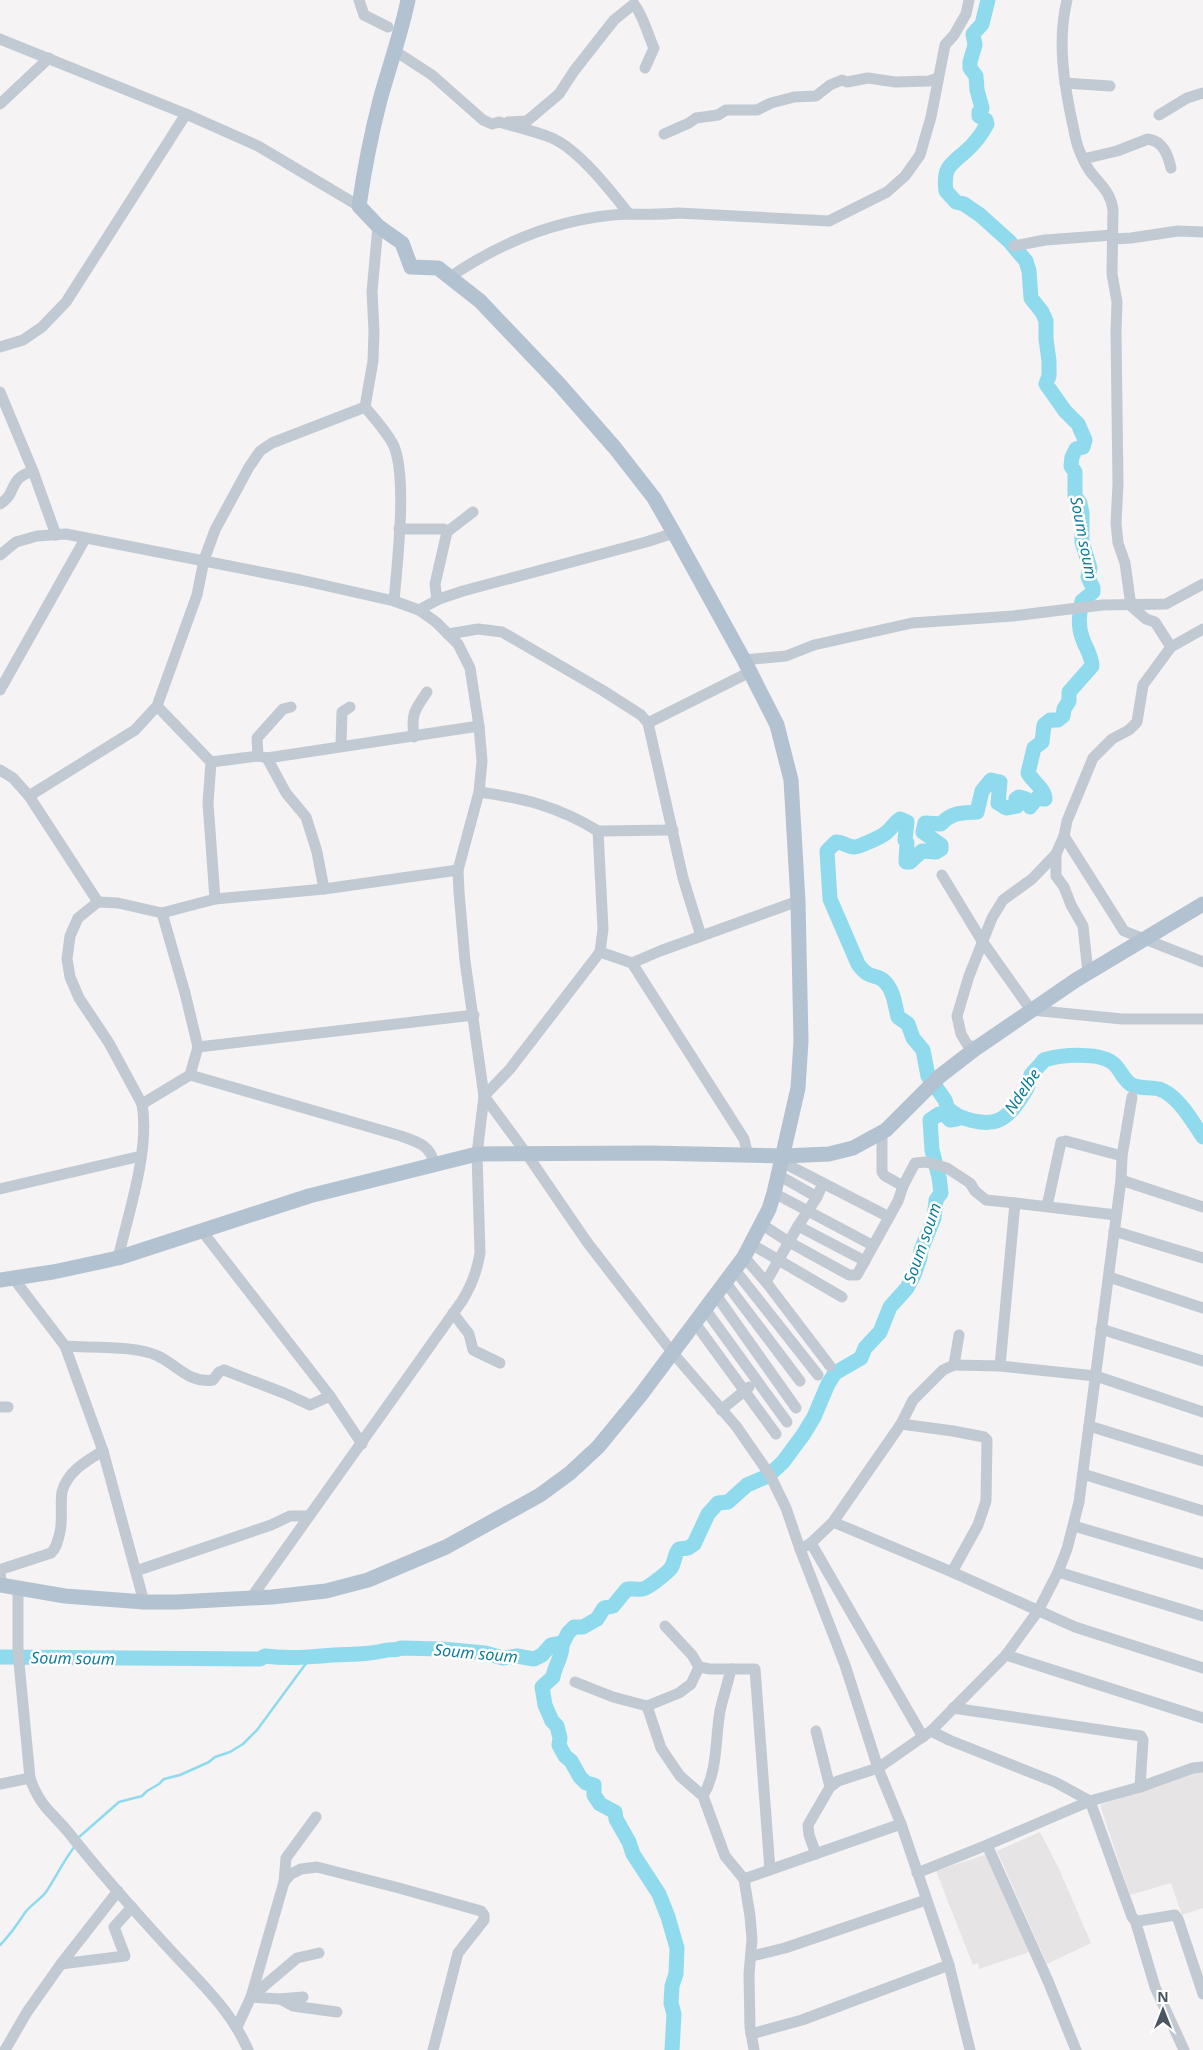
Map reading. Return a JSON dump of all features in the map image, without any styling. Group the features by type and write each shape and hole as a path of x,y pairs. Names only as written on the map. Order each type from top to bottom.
{"main road":[{"path":"1,1586 65,1596 144,1602 251,1598 326,1591 368,1580 446,1547 540,1495 570,1473 598,1447 640,1396 735,1270 762,1224 774,1193 782,1164 798,1088 801,1050 798,901 790,780 777,725 747,666 654,498 615,448 559,384 480,301 438,268 411,267 402,243 378,226 359,206 364,170 380,100 396,51 408,0"},
{"path":"7,1279 118,1258 309,1196 477,1154 748,1155 782,1164 853,1148 882,1132 940,1076 1031,1010 1142,939 1203,904"}],"street":[{"path":"359,0 364,15 388,27"},
{"path":"450,277 476,260 522,236 577,220 629,214 658,216 678,213 829,221 887,192 905,176 920,155 931,117 945,45 966,14 969,0"},
{"path":"1067,0 1064,13 1062,44 1065,83 1078,149 1091,174 1106,188 1112,201 1112,274 1117,302 1118,484 1116,523 1118,543 1125,563 1132,606 1146,619 1154,622 1171,647"},
{"path":"396,51 432,75 483,120 492,124 527,121 559,94 574,71 614,20 635,2 642,15 654,48 645,68"},
{"path":"0,38 186,114 258,146 359,206"},
{"path":"0,104 48,58"},
{"path":"664,134 689,124 696,118 718,115 726,110 757,110 771,103 794,97 816,96 830,85 842,80 847,82 868,78 895,82 929,81 938,78"},
{"path":"1065,83 1110,86"},
{"path":"1159,115 1187,98 1203,93"},
{"path":"0,347 23,340 42,327 66,302 186,114"},
{"path":"499,122 552,138 565,146 608,188 629,214"},
{"path":"1083,159 1097,157 1151,139 1167,153 1171,168"},
{"path":"378,226 372,292 373,361 365,407 393,444 398,460 400,485 399,529 394,601"},
{"path":"1014,246 1045,240 1141,237 1178,231 1203,232"},
{"path":"0,392 33,470 56,535"},
{"path":"28,796 135,730 157,706 197,595 204,560 215,530 249,467 260,451 272,443 365,407"},
{"path":"0,504 7,500 17,478 33,470"},
{"path":"438,600 435,584 447,532 473,512"},
{"path":"399,529 444,529 447,532"},
{"path":"419,610 438,600 463,591 674,533"},
{"path":"0,554 16,542 37,536 66,534 204,560 394,601 419,610 448,634 458,644 470,668 479,726 482,761 479,792 458,870 458,892 465,961 484,1096 477,1154 480,1253 478,1268 473,1283 454,1313 251,1598"},
{"path":"0,690 85,539"},
{"path":"648,724 747,666 786,656 814,645 912,623 1013,616 1102,605 1166,604 1203,584"},
{"path":"976,1049 967,1044 961,1034 957,1016 982,941 1003,900 1032,879 1056,854 1064,836 1067,821 1093,758 1112,739 1129,730 1137,722 1143,685 1171,647 1203,629"},
{"path":"448,634 478,630 502,632 641,715 648,724 683,878 701,936"},
{"path":"414,737 411,719 427,692"},
{"path":"157,706 211,762 208,804 215,899"},
{"path":"341,745 342,712 350,706"},
{"path":"291,707 284,709 257,738 262,757 286,794 306,817 317,852 324,889"},
{"path":"211,762 414,737 479,726"},
{"path":"0,770 13,778 28,796 98,902"},
{"path":"479,792 533,801 554,807 598,831 673,830"},
{"path":"484,1096 510,1069 600,952 603,929 598,831"},
{"path":"1064,836 1124,931 1203,962"},
{"path":"1056,854 1056,876 1064,887 1071,905 1083,926 1088,973"},
{"path":"118,1258 141,1156 145,1122 142,1104 109,1043 79,998 70,976 67,959 70,936 78,918 98,902 118,903 162,913 215,899 324,889 458,870"},
{"path":"942,874 982,941 1016,992 1031,1010 1122,1019 1203,1019"},
{"path":"632,963 798,901"},
{"path":"142,1104 190,1075 198,1047 162,913"},
{"path":"600,952 632,963 744,1139 748,1155"},
{"path":"198,1047 474,1015"},
{"path":"190,1075 401,1136 422,1144 428,1149 433,1155 434,1164"},
{"path":"484,1096 587,1242 672,1352 761,1459 770,1476 786,1508 845,1665 878,1768 901,1824 949,1965 970,2050"},
{"path":"816,1854 809,1835 808,1825 830,1787 838,1781 878,1768 927,1734 1006,1655 1038,1611 1058,1572 1074,1526 1083,1474 1121,1180 1122,1156 1132,1098"},
{"path":"882,1132 882,1172 885,1176 903,1186"},
{"path":"1047,1206 1061,1142 1066,1141 1122,1156"},
{"path":"0,1189 141,1156"},
{"path":"762,1224 789,1242 852,1276 857,1275 889,1217 915,1163 929,1162 962,1176 986,1200 1116,1215"},
{"path":"782,1164 824,1183 889,1217"},
{"path":"782,1164 817,1197"},
{"path":"1121,1180 1203,1207"},
{"path":"766,1282 824,1183"},
{"path":"774,1193 872,1245"},
{"path":"1000,1366 1015,1203"},
{"path":"798,1226 865,1262"},
{"path":"202,1231 330,1396 362,1444"},
{"path":"1114,1231 1203,1258"},
{"path":"748,1250 778,1261 842,1297"},
{"path":"748,1250 766,1282 830,1366"},
{"path":"735,1270 818,1375"},
{"path":"1109,1276 1203,1308"},
{"path":"7,1279 65,1346 102,1451 144,1602"},
{"path":"726,1283 800,1381"},
{"path":"716,1295 796,1408"},
{"path":"705,1309 787,1422"},
{"path":"454,1313 469,1334 473,1350 500,1363"},
{"path":"695,1323 776,1434"},
{"path":"1101,1329 1203,1361"},
{"path":"954,1365 959,1335"},
{"path":"722,1410 745,1390 787,1364 812,1341"},
{"path":"65,1346 92,1346 157,1356 192,1378 204,1382 213,1380 219,1372 224,1370 310,1405 330,1396"},
{"path":"800,1549 811,1543 833,1522 901,1424 914,1400 943,1370 954,1365 1000,1366 1096,1376 1203,1412"},
{"path":"901,1424 953,1431 984,1437 987,1440 986,1501 978,1525 952,1572"},
{"path":"1089,1426 1203,1461"},
{"path":"1,1586 0,1573 2,1569 51,1553 55,1549 62,1521 62,1492 69,1477 83,1463 102,1451"},
{"path":"1083,1474 1203,1511"},
{"path":"136,1571 271,1525 290,1516 308,1516"},
{"path":"833,1522 1075,1627 1203,1668"},
{"path":"1074,1526 1203,1564"},
{"path":"811,1543 927,1734 948,1740 1055,1782 1090,1801 1135,1920 1155,1987 1184,2050"},
{"path":"1058,1572 1203,1616"},
{"path":"18,1589 19,1665 30,1778 36,1795 44,1807 65,1828 132,1907 216,1998 237,2027 248,2050"},
{"path":"665,1626 692,1655 699,1667"},
{"path":"1006,1655 1203,1718"},
{"path":"699,1667 755,1669 770,1870"},
{"path":"575,1682 614,1697 648,1706 679,1693 691,1684 699,1667"},
{"path":"703,1796 708,1786 715,1757 720,1710 731,1669"},
{"path":"648,1706 661,1748 680,1776 703,1796 725,1856 744,1879 750,1916 752,1956 749,1974 751,2034 754,2050"},
{"path":"953,1708 1141,1736 1144,1740 1140,1787"},
{"path":"816,1732 830,1787"},
{"path":"917,1873 1090,1801 1140,1787 1193,1768 1203,1767"},
{"path":"0,1784 30,1778"},
{"path":"237,2027 251,1997 284,1882 286,1858 316,1816"},
{"path":"744,1879 901,1824"},
{"path":"987,1845 1048,1981 1076,2050"},
{"path":"284,1882 291,1874 317,1867 399,1888 484,1914 484,1920 458,1953 433,2050"},
{"path":"5,2050 10,2039 61,1964 118,1891"},
{"path":"752,1956 784,1948 926,1900"},
{"path":"61,1964 125,1956 114,1927 132,1907"},
{"path":"1135,1920 1175,1915 1203,1994"},
{"path":"251,1997 297,1958 319,1953"},
{"path":"751,2034 802,2020 949,1965"},
{"path":"251,1997 279,1999 303,1997"},
{"path":"279,1999 293,2006 337,2012"},
{"path":"10,2039 16,2050"}],"shaded area":[{"path":"1197,1771 1203,1772 1203,1908 1182,1915 1171,1883 1130,1895 1100,1805"},
{"path":"1040,1832 1059,1869 1091,1943 1047,1964 997,1851"},
{"path":"987,1854 1032,1951 979,1969 978,1963 973,1965 936,1871"}],"waterway":[{"name":"Soum soum","path":"0,1657 260,1659 265,1656 299,1657 367,1654 401,1648 442,1649 485,1653 503,1658 517,1656 534,1659 542,1655 551,1645 563,1643 568,1633 574,1627 583,1627 597,1619 604,1608 613,1606 627,1589 643,1589 662,1577 671,1568 679,1549 688,1548 694,1544 708,1514 718,1503 728,1502 747,1485 768,1476 783,1462 814,1417 828,1384 835,1373 861,1358 865,1348 880,1332 890,1307 907,1288 914,1275 921,1250 934,1218 936,1200 941,1193 932,1150 930,1120 939,1114 945,1115 950,1120 957,1119 958,1116 948,1109 945,1100 928,1076 923,1050 913,1038 908,1024 898,1017 890,989 881,979 869,975 858,964 830,899 827,851 836,842 854,847 860,846 881,836 900,819 907,822 905,840 907,843 906,862 910,862 922,851 936,852 941,849 941,845 923,832 925,823 941,824 953,815 977,812 982,791 991,780 1000,782 998,803 1006,808 1017,806 1016,799 1019,797 1026,799 1030,807 1037,798 1045,799 1041,789 1028,773 1034,748 1042,742 1044,725 1050,720 1058,720 1063,716 1064,709 1069,701 1069,692 1092,666 1083,641 1079,619 1082,601 1093,592 1093,588 1088,577 1090,568 1082,542 1082,513 1080,503 1075,496 1075,472 1071,466 1072,457 1076,449 1083,447 1085,440 1078,424 1065,411 1046,384 1049,376 1046,321 1042,312 1031,298 1029,271 1026,261 1009,241 980,215 964,204 956,202 946,191 945,177 948,168 974,143 987,124 986,120 979,116 982,108 977,90 976,76 970,68 970,62 975,45 973,34 982,24 988,0"},
{"name":"Ndelbe","path":"958,1116 981,1122 998,1120 1006,1116 1019,1101 1027,1088 1031,1075 1044,1060 1081,1055 1109,1061 1115,1065 1132,1085 1159,1089 1166,1092 1184,1109 1203,1137"},
{"path":"562,1643 553,1677 542,1687 545,1705 552,1721 557,1726 560,1738 559,1745 565,1756 571,1761 580,1777 586,1783 594,1785 594,1795 600,1804 615,1812 616,1819 629,1842 633,1854 659,1894 668,1917 677,1948 676,1974 672,1986 671,2003 674,2014 672,2050"},
{"path":"78,1838 119,1802 142,1796 164,1779 180,1775 243,1744 257,1730 310,1658"},
{"path":"0,1945 26,1911 46,1892 75,1846"}]}
